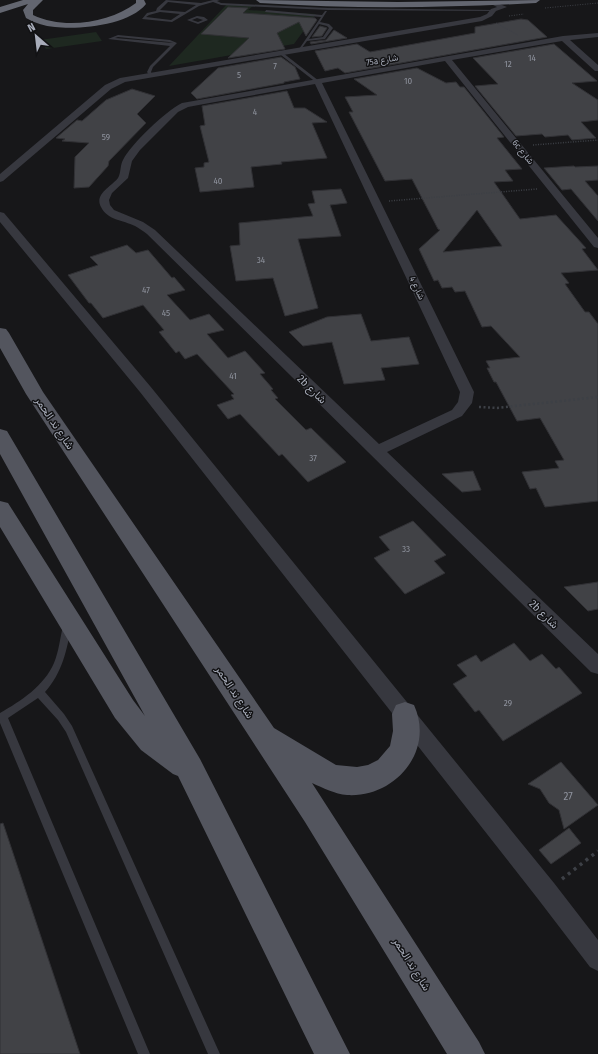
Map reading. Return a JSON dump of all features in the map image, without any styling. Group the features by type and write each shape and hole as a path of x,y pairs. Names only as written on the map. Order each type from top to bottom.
{"highway":[{"path":"0,10 32,0"},
{"path":"39,0 28,10 28,14 37,21 50,24 69,25 112,20 127,15 136,10 141,4 140,0"},
{"path":"325,0 469,0"},
{"path":"258,2 492,7 536,0"}],"main road":[{"name":"شارع ند الحمر","path":"0,333 35,394 366,891 467,1054"},
{"path":"0,436 190,769 332,1054"},
{"path":"0,509 69,618 124,709 151,741 190,769"},
{"path":"262,734 326,775 337,779 350,781 363,780 375,777 386,771 395,763 401,754 407,732 405,714"}],"street":[{"path":"0,179 108,87 123,80 482,19 490,15 492,7"},
{"name":"75a شارع","path":"172,113 180,108 197,102 563,38 598,35"},
{"path":"563,38 598,69"},
{"name":"6c شارع","path":"447,59 598,245"},
{"name":"شارع 4","path":"318,82 467,392 465,403"},
{"name":"2b شارع","path":"172,113 130,157 123,178 105,196 104,200 106,208 114,215 135,222 151,232 598,666"},
{"path":"0,215 145,389 405,714 598,959"},
{"path":"376,452 457,413 465,403"}],"lane":[{"path":"160,11 158,9 167,0 218,5"},
{"path":"190,19 178,18 168,21 143,18 150,13 160,11 188,12 196,6 218,0"},
{"path":"213,1 221,4 258,2 289,7 328,9 492,7"},
{"path":"258,2 254,9 323,16"},
{"path":"284,12 289,7"},
{"path":"298,51 328,9"},
{"path":"178,18 183,13"},
{"path":"306,40 324,38 331,28 328,25 318,23"},
{"path":"118,36 170,41 174,43 173,45 110,39 118,36"},
{"path":"150,75 149,72 151,67 173,45"},
{"path":"282,54 318,82"},
{"path":"69,618 59,662 47,683 28,702 2,717 144,1054"},
{"path":"38,692 61,717 69,729 214,1054"}],"path":[{"path":"544,8 574,6 598,2"},
{"path":"482,19 496,23 535,43"},
{"path":"518,146 598,140"},
{"path":"376,202 552,187"},
{"path":"465,403 481,407 497,408 598,397"},
{"path":"546,892 598,851"}],"shaded area":[{"path":"227,4 253,6 248,10 316,14 294,44 169,66"},
{"path":"96,32 102,41 46,49 40,40"}],"building":[{"path":"228,7 248,8 243,13 315,18 317,20 306,36 299,22 277,33 285,49 228,58 249,38 201,34"},
{"path":"521,19 528,20 547,37 345,73 338,68 325,71 315,51 357,44 370,52 475,33 475,27"},
{"path":"320,26 327,28 322,36 312,37"},
{"path":"334,30 347,38 311,44 310,42 326,40"},
{"path":"554,44 597,81 572,83 598,100 598,120 581,122 596,138 572,140 568,135 545,137 542,134 516,136 475,86 498,84 473,58"},
{"path":"281,57 295,67 300,79 197,99 191,93 218,68"},
{"path":"417,68 446,83 456,82 460,87 464,87 504,137 497,138 522,169 505,170 513,181 494,182 520,219 556,215 586,248 582,249 598,270 561,273 569,283 565,284 585,312 589,312 598,324 598,501 545,507 536,488 530,489 522,472 559,468 555,461 564,460 540,418 517,421 487,368 490,368 486,361 520,357 491,326 482,327 465,291 455,292 452,287 442,288 438,280 434,281 419,249 440,230 438,229 412,179 385,181 349,112 353,112 345,97 377,95 354,79","holes":["477,210 502,246 443,252"]},
{"path":"132,89 155,96 137,114 146,123 109,161 108,166 89,187 74,188 75,157 89,143 62,141 65,139 56,138 77,120 82,121 106,100"},
{"path":"287,91 294,108 305,108 327,122 312,123 327,158 281,162 282,164 251,167 254,187 200,192 195,168 204,167 204,163 209,162 200,126 205,125 202,106"},
{"path":"598,166 598,180 585,181 598,196 598,221 571,189 562,190 544,168"},
{"path":"341,189 347,203 330,205 341,236 298,239 318,308 285,316 273,278 236,281 230,246 240,245 239,223 313,216 308,204 315,203 312,191"},
{"path":"127,245 136,253 148,250 172,278 174,277 185,290 167,295 190,320 209,314 224,330 207,334 228,358 245,351 265,373 260,374 273,389 271,390 278,398 275,399 306,430 311,428 346,462 308,482 282,454 279,456 240,414 228,419 217,405 234,399 231,395 234,394 197,354 185,359 179,351 176,353 159,332 164,330 143,305 103,318 91,303 89,303 68,275 98,265 90,257"},
{"path":"361,314 371,341 409,337 419,364 381,368 385,380 344,384 332,342 303,346 289,332 327,317"},
{"path":"473,471 481,490 462,492 442,474"},
{"path":"413,521 446,555 434,561 445,573 405,594 374,558 390,550 379,537"},
{"path":"598,582 598,609 588,611 564,587"},
{"path":"514,643 530,661 542,654 556,669 559,667 582,693 503,741 479,710 475,712 453,684 467,676 457,665 476,655 481,662"},
{"path":"561,762 598,805 564,829 559,810 549,803 540,789 528,784"},
{"path":"3,823 80,1054 0,1054 0,824"},
{"path":"569,828 581,843 551,864 539,850"}]}
